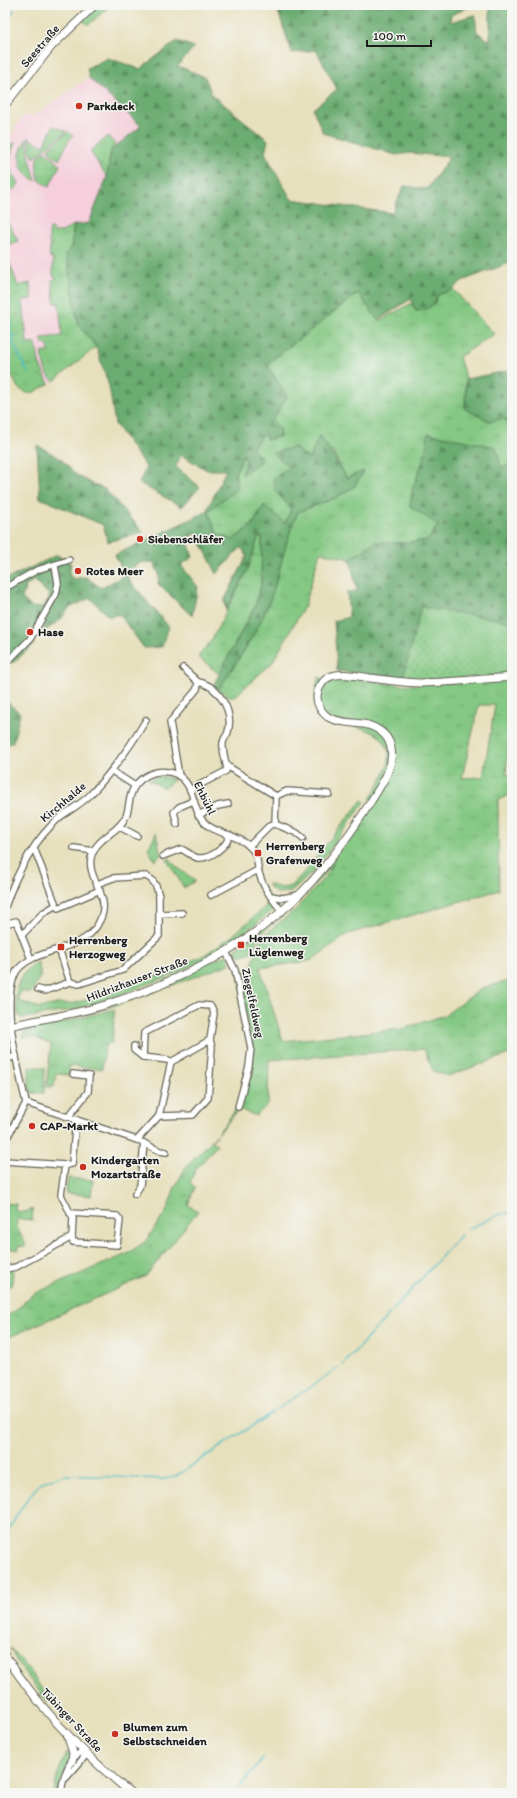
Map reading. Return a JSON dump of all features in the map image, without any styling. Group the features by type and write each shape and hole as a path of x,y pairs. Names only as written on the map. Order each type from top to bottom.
{"main road":[{"name":"Seestraße","path":"5,105 52,46 95,5"},
{"name":"Hildrizhauser Straße","path":"8,1026 78,1012 119,1000 187,972 226,952 281,910 298,895 340,847 388,775 392,763 392,747 384,734 369,726 328,717 321,710 317,703 317,694 320,686 326,679 345,675 421,683 512,677"},
{"name":"Tübinger Straße","path":"5,1655 27,1687 66,1733 131,1793"},
{"path":"66,1733 66,1737 73,1753 72,1761"}],"street":[{"path":"5,588 37,570 55,566 69,560"},
{"path":"5,664 30,639 56,594 58,583 55,566"},
{"path":"183,668 198,682 206,683 226,702 229,726 228,732 222,741 227,766 226,771 190,790"},
{"path":"179,776 170,722 197,689 198,682"},
{"name":"Kirchhalde","path":"5,907 20,870 44,833 62,816 88,797 112,771 146,720"},
{"path":"227,766 276,796"},
{"path":"5,1141 26,1103 8,1026 8,989 16,972 31,959 81,942 95,930 103,911 102,896 91,864 94,851 101,841 120,827 127,816 131,793 135,786 112,771"},
{"name":"Ehbühl","path":"135,786 151,773 160,771 170,772 179,776 188,785 198,815 210,828 241,839 249,846"},
{"path":"276,796 287,791 329,794"},
{"path":"274,824 276,796"},
{"path":"177,824 174,812 179,807 193,801"},
{"path":"198,815 218,806 228,804"},
{"path":"281,910 264,887 258,870 257,856 249,846 270,825 274,824 297,833 303,838"},
{"path":"120,827 137,836"},
{"path":"163,856 181,849 198,858 205,854 211,856 228,842 230,835"},
{"path":"34,848 58,908 113,878 146,876 152,880 158,891 160,914 159,936 123,970 79,984 70,982 45,991 38,989"},
{"path":"74,848 94,851"},
{"path":"211,895 258,870"},
{"path":"270,896 283,898 298,895"},
{"path":"22,933 43,913 56,905"},
{"path":"160,914 182,913"},
{"path":"5,924 16,922 22,933 31,959"},
{"path":"59,949 70,982"},
{"name":"Ziegelfeldweg","path":"226,952 235,970 251,1048 249,1066 238,1107"},
{"path":"143,1057 144,1033 199,1005 211,1006 214,1013 210,1040 212,1047 208,1098 193,1115 159,1116"},
{"path":"137,1140 159,1116 171,1062 210,1040"},
{"path":"134,1046 134,1050 143,1057 168,1060 171,1062"},
{"path":"5,1060 16,1056"},
{"path":"69,1116 88,1092 89,1082 89,1076 72,1074"},
{"path":"26,1103 69,1116 166,1152"},
{"path":"5,1161 65,1166 72,1164 76,1119"},
{"path":"135,1194 140,1186 144,1143"},
{"path":"65,1166 61,1195 70,1213 73,1218 72,1237 74,1242 117,1246 120,1220 117,1216 70,1213"},
{"path":"5,1269 16,1267 72,1237"},
{"path":"61,1793 66,1772 72,1761 78,1753 85,1752"},
{"path":"64,1780 85,1752"}],"shaded area":[{"path":"89,78 141,126 111,150 107,177 89,223 74,225 78,324 58,378 32,393 27,393 18,388 5,362 5,139 14,133 15,127 26,115 33,116"}],"green space":[{"path":"98,5 111,5 88,25 82,19"},
{"path":"276,5 473,5 451,15 450,22 475,15 477,32 490,41 490,5 512,5 512,262 462,281 453,289 438,295 432,305 427,309 416,311 411,299 378,320 358,293 267,364 287,397 272,421 279,428 280,437 267,440 264,434 252,449 263,459 242,475 246,460 243,454 235,474 238,488 208,511 208,508 226,470 207,470 181,455 176,467 200,487 182,507 139,483 146,467 115,424 109,386 96,347 78,324 66,253 71,248 74,225 89,223 107,177 111,150 141,126 89,78 87,68 108,58 140,69 177,41 194,47 178,66 205,77 212,95 268,140 265,153 291,199 392,213 404,186 427,189 450,157 410,153 396,155 323,133 313,109 337,89 316,50 292,53"},
{"path":"53,126 66,131 34,158 30,150 29,137 33,141 44,146"},
{"path":"68,131 73,136 69,140 59,160 51,154 48,149"},
{"path":"108,136 115,144 111,150 107,177 90,151"},
{"path":"27,139 29,155 36,181 25,173 20,163 21,152"},
{"path":"15,143 11,154 10,164 12,173 19,183 15,190 5,185 5,146"},
{"path":"45,151 60,165 49,187 39,180 36,168 39,157"},
{"path":"5,217 18,241 12,245 5,235"},
{"path":"74,225 71,248 78,324 96,347 54,381 46,372 41,352 49,352 48,346 43,343 41,338 62,336 59,303 55,303 54,300 52,280 56,279 55,276 53,276 53,258 50,258 49,235 50,228 52,228 54,232 62,232"},
{"path":"5,250 18,286 30,283 32,299 23,300 27,343 36,344 39,363 49,384 32,393 27,393 18,388 5,362"},
{"path":"453,289 494,334 459,357 466,379 465,408 489,421 505,418 512,428 512,466 501,467 427,442 425,455 412,491 438,525 428,540 403,543 376,542 350,559 320,552 305,605 272,663 233,698 218,690 248,645 266,610 298,512 335,498 354,487 364,471 347,478 332,451 309,459 273,453 290,467 275,490 291,509 285,524 264,505 253,524 233,540 217,533 208,511 238,488 235,474 244,453 246,460 242,474 263,459 252,449 272,421 267,364 358,293 379,321 412,303 416,311 434,304 438,295"},
{"path":"507,371 512,373 512,428 505,419 489,421 465,409 466,379"},
{"path":"428,433 496,447 501,467 512,466 512,622 421,608 403,678 337,671 334,621 349,617 347,592 357,591 350,559 376,542 403,543 428,540 438,525 410,506 412,491 425,455"},
{"path":"320,435 347,478 364,471 354,487 335,498 298,512 266,610 248,645 218,690 213,686 255,606 261,585 262,537 258,538 248,569 226,610 224,601 247,556 241,547 217,574 196,533 187,539 193,557 181,565 198,587 192,616 158,584 159,573 153,562 142,562 129,570 128,579 169,627 162,647 144,648 119,614 109,617 90,598 69,608 60,620 45,631 42,624 33,627 26,637 35,643 13,663 5,659 5,580 57,555 71,563 69,575 74,579 86,577 101,588 125,575 115,555 208,511 217,533 233,540 253,524 264,505 285,523 291,509 275,490 273,479 289,467 273,453 294,447 309,459","holes":["34,580 50,596 43,608 31,607 22,598 26,586"]},
{"path":"37,445 61,459 75,474 94,485 105,489 143,532 108,542 103,525 40,498"},
{"path":"262,537 261,585 255,606 219,674 198,657 211,641 248,569 258,538"},
{"path":"421,607 512,622 512,675 426,680 403,678"},
{"path":"319,677 328,682 344,678 401,685 512,680 512,705 506,774 512,775 512,794 498,800 499,890 348,934 310,961 260,968 283,1041 402,1029 445,1015 482,988 512,980 512,1053 448,1076 433,1071 424,1049 269,1060 268,1104 256,1116 239,1109 212,1141 217,1145 196,1169 190,1182 195,1187 188,1205 198,1211 146,1276 5,1339 5,1317 15,1311 33,1294 127,1254 145,1242 167,1210 175,1187 186,1167 213,1139 238,1107 252,1047 238,972 250,970 262,937 296,909 325,877 334,863 298,902 259,935 253,951 241,956 231,952 250,939 346,844 375,802 370,799 385,773 389,762 385,742 374,733 329,720 319,712 315,699","holes":["479,705 495,705 483,777 462,778"]},
{"path":"5,700 20,713 13,742 5,745"},
{"path":"159,776 175,779 164,788 149,780"},
{"path":"362,800 365,802 315,870 291,892 277,893 272,890 267,884 282,888 291,886 306,870"},
{"path":"156,833 161,855 155,861 148,849"},
{"path":"170,858 178,868 195,881 184,888 167,860"},
{"path":"264,888 274,905 273,910 222,951 170,976 103,1001 73,1010 24,1018 19,1016 16,992 20,979 30,967 38,962 41,975 31,993 22,991 18,997 19,1001 40,1008 57,1004 71,1004 119,990 171,970 204,955 231,937 266,906"},
{"path":"227,956 230,964 129,1001 97,1011 19,1030 23,1026 92,1011"},
{"path":"115,1009 112,1042 105,1045 102,1069 69,1066 69,1075 56,1074 54,1087 46,1087 51,1044 32,1037 22,1038 24,1032"},
{"path":"29,1066 45,1068 44,1093 32,1093 29,1088"},
{"path":"68,1178 93,1180 91,1196 66,1193"},
{"path":"5,1203 16,1204 15,1211 26,1212 33,1209 32,1220 17,1220 19,1232 25,1242 25,1247 18,1246 19,1250 5,1248"},
{"path":"13,1270 12,1286 5,1286 5,1271"},
{"path":"10,1648 27,1667 51,1702 47,1701 18,1664"},
{"path":"67,1752 71,1754 58,1793 54,1793 57,1776"}],"waterway":[{"path":"5,25 14,10"},
{"path":"5,304 7,308 6,319 11,322 10,333 15,336 13,343 28,373"},
{"path":"468,1229 498,1215 512,1212"},
{"path":"393,1310 461,1235"},
{"path":"343,1365 390,1313"},
{"path":"276,1410 340,1367"},
{"path":"188,1468 273,1412"},
{"path":"5,1536 28,1497 38,1486 48,1480 67,1475 164,1479 174,1477 186,1470"},
{"path":"235,1793 263,1758"}],"place":[{"name":"Parkdeck","path":"79,106"},
{"name":"Siebenschläfer","path":"140,539"},
{"name":"Rotes Meer","path":"78,571"},
{"name":"Hase","path":"30,632"},
{"name":"Herrenberg Grafenweg","path":"258,853"},
{"name":"Herrenberg Lüglenweg","path":"241,945"},
{"name":"Herrenberg Herzogweg","path":"61,947"},
{"name":"CAP-Markt","path":"32,1126"},
{"name":"Kindergarten Mozartstraße","path":"83,1167"},
{"name":"Blumen zum Selbstschneiden","path":"115,1734"}]}
